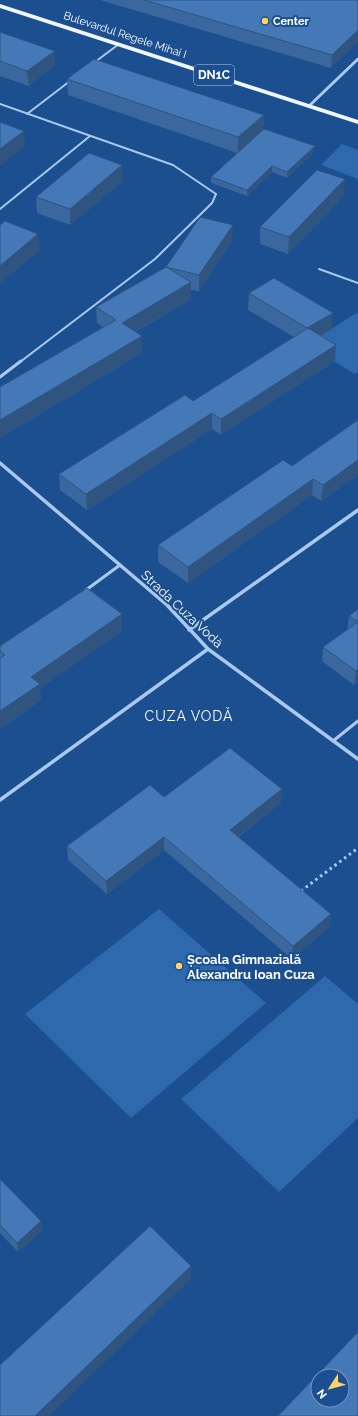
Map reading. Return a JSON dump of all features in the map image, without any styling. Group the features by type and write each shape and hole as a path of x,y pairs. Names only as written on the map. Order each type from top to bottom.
{"main road":[{"name":"Bulevardul Regele Mihai I","path":"0,6 358,122"}],"street":[{"path":"309,106 358,59"},
{"name":"Strada Cuza Vodă","path":"0,463 167,605 208,649 358,759"},
{"path":"189,630 358,510"},
{"path":"0,800 208,649"}],"lane":[{"path":"91,65 119,44"},
{"path":"27,114 74,78"},
{"path":"0,104 173,165 216,194 212,203 155,259 0,377"},
{"path":"0,209 90,136"},
{"path":"319,269 358,283"},
{"path":"82,594 120,565"},
{"path":"333,741 358,721"}],"path":[{"path":"299,892 358,848"}],"shaded area":[{"path":"342,144 358,150 358,179 321,165"},
{"path":"356,313 358,314 358,372 355,374 307,345"},
{"path":"159,909 266,1003 131,1118 25,1014"},
{"path":"325,976 358,1004 358,1118 279,1192 181,1099"}],"building":[{"name":"Center","path":"144,0 358,0 358,30 332,55"},
{"path":"0,32 55,51 27,71 0,61"},
{"path":"94,59 264,115 238,137 67,79"},
{"path":"0,122 24,131 0,149"},
{"path":"264,129 315,146 287,172 272,166 247,190 211,177"},
{"path":"89,153 122,165 70,209 36,197"},
{"path":"317,170 345,179 289,237 260,227"},
{"path":"200,217 233,225 199,275 166,267"},
{"path":"5,221 38,234 0,266 0,225"},
{"path":"166,267 191,282 122,323 142,336 0,420 0,387 116,320 96,307"},
{"path":"274,278 333,313 307,328 249,293"},
{"path":"308,328 336,345 221,419 212,413 86,494 59,474 185,395 193,401"},
{"path":"358,420 358,460 323,485 313,479 188,567 158,545 283,460 292,466"},
{"path":"87,588 122,614 31,677 40,684 0,711 0,658 5,655 0,651 0,646"},
{"path":"358,609 358,622 349,616"},
{"path":"358,622 358,669 356,671 323,647"},
{"path":"230,748 282,789 230,830 331,914 293,946 164,837 106,881 67,846 150,785 164,797"},
{"path":"0,1179 41,1221 17,1243 0,1225"},
{"path":"150,1226 191,1266 35,1416 0,1416 0,1365"},
{"path":"358,1332 358,1416 278,1416 310,1382 310,1408 350,1408 350,1368 324,1368"}],"place":[{"name":"Center","path":"265,21"},
{"name":"Școala Gimnazială Alexandru Ioan Cuza","path":"179,966"}],"district":[{"name":"CUZA VODĂ","path":"189,716"}]}
